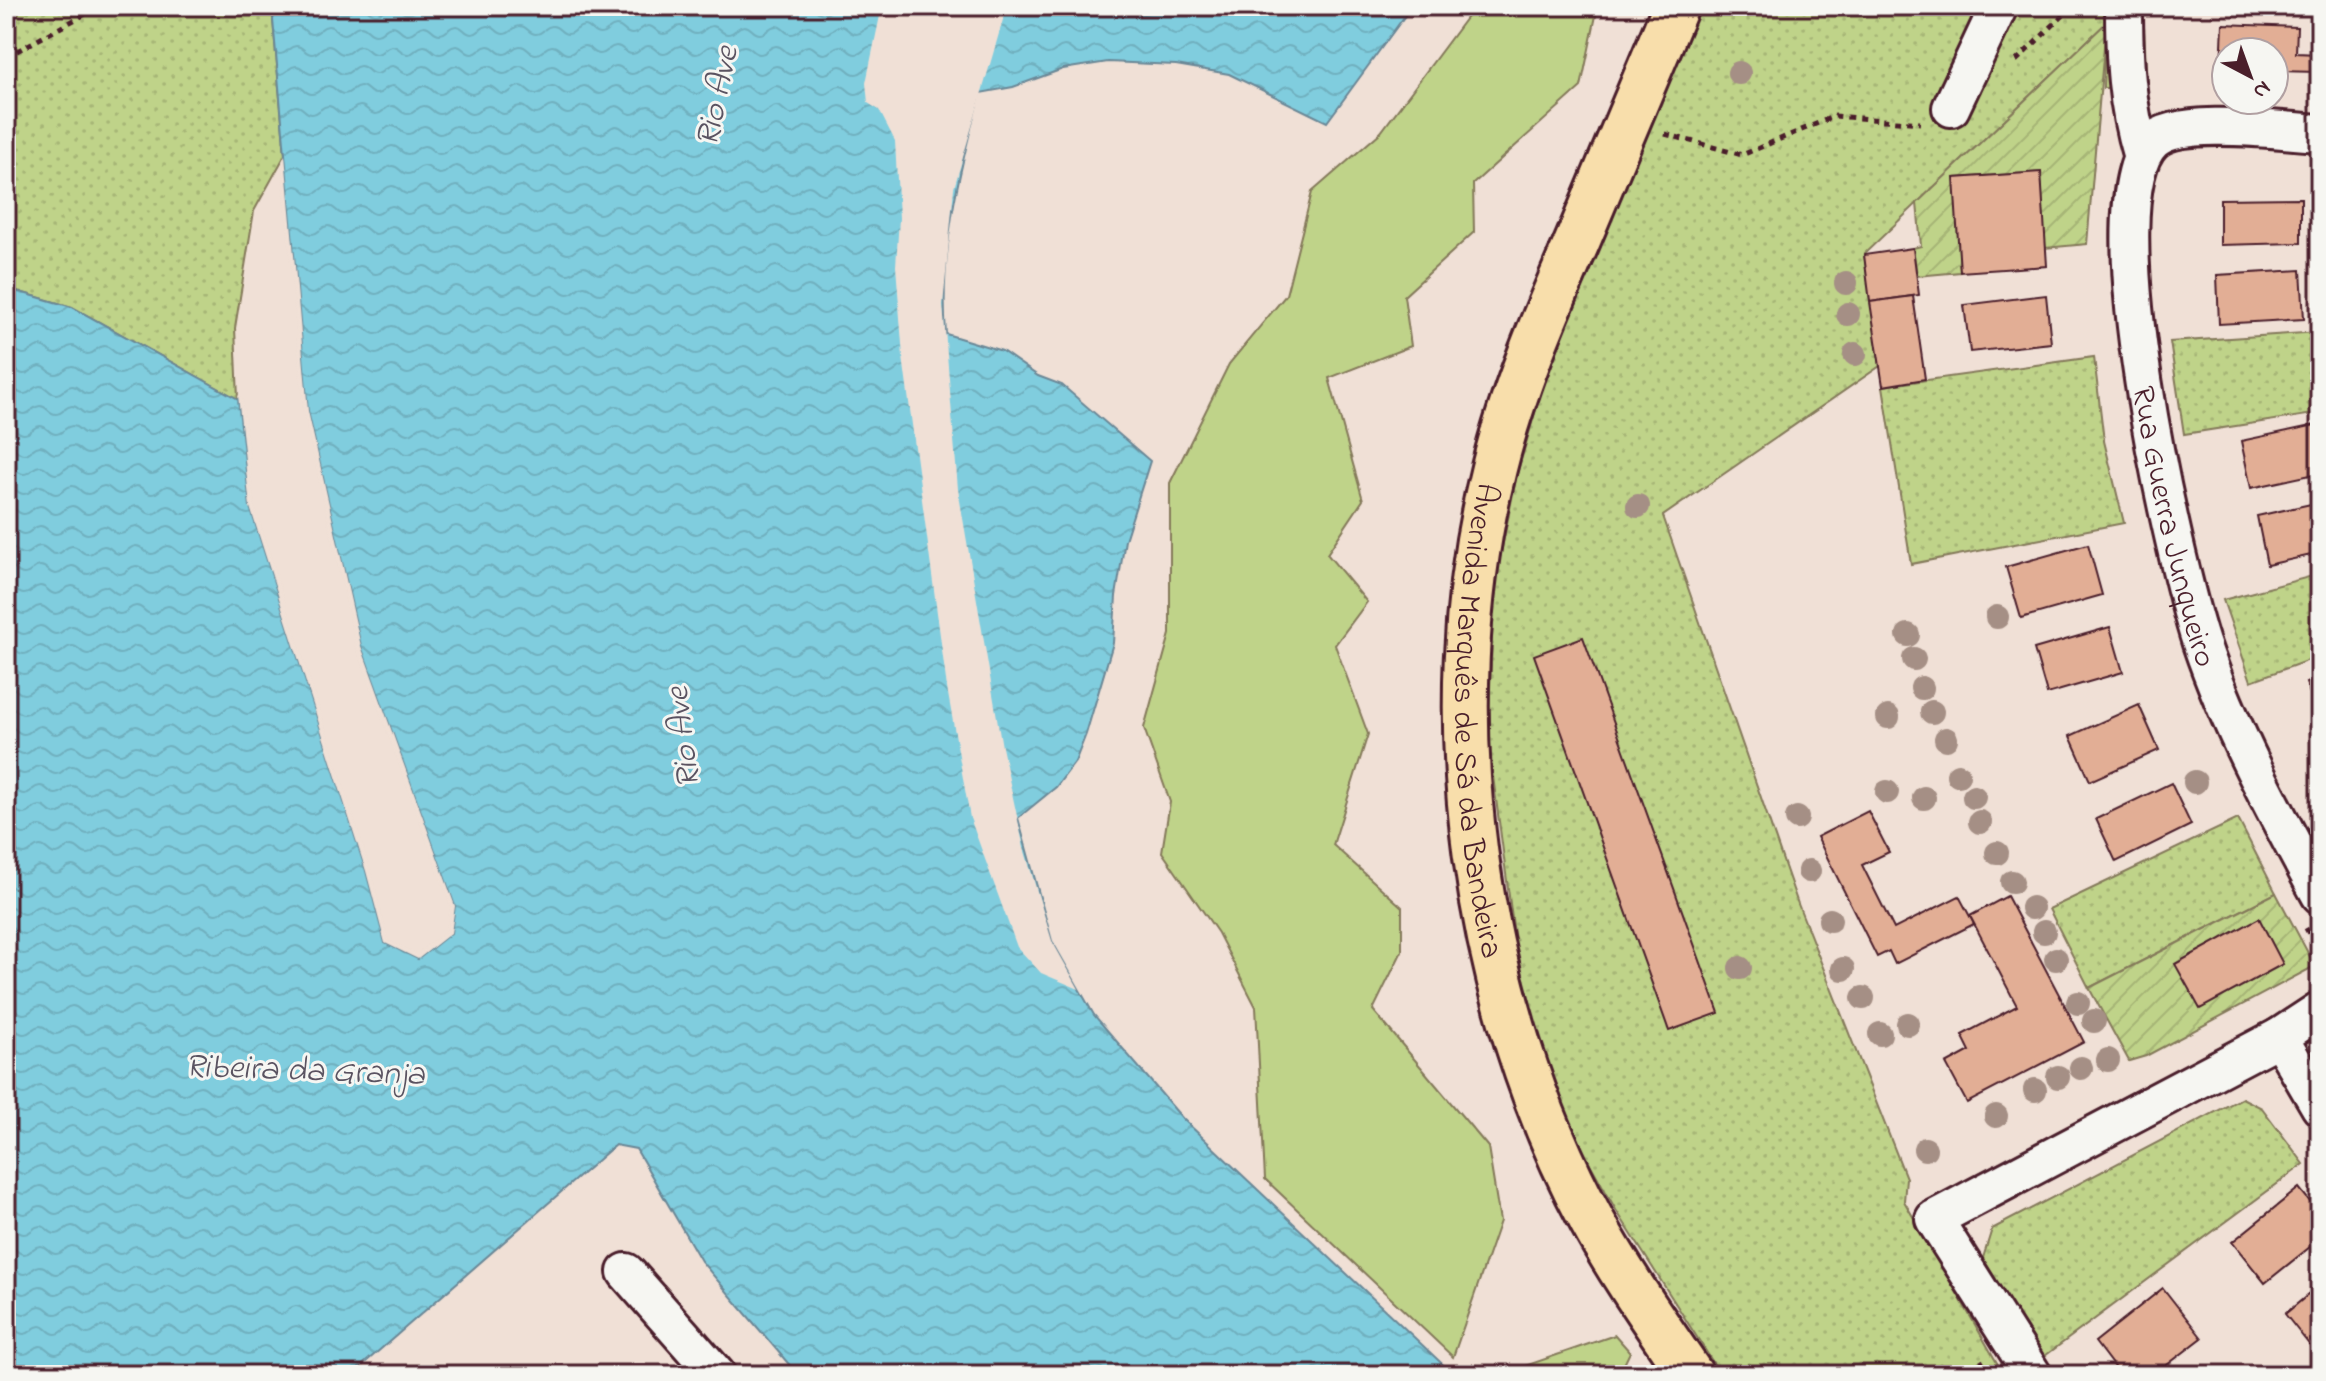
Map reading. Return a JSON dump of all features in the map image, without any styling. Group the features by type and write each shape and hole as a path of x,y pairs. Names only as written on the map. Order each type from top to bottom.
{"main road":[{"name":"Avenida Marquês de Sá da Bandeira","path":"1676,6 1527,359 1493,469 1471,596 1466,739 1480,886 1498,984 1546,1123 1592,1221 1691,1375"}],"street":[{"path":"1943,116 1999,6"},
{"path":"2124,6 2124,70 2131,120 2148,146 2200,126 2320,133"},
{"name":"Rua Guerra Junqueiro","path":"2148,146 2131,220 2137,358 2160,475 2201,643 2268,800 2320,895"},
{"path":"2033,1375 1934,1219 2279,1037 2320,1010"},
{"path":"2279,1037 2320,1107"},
{"path":"626,1272 717,1375"}],"path":[{"path":"6,57 100,6"},
{"path":"2005,71 2073,6"},
{"path":"1627,123 1742,155 1835,116 1943,116"}],"green space":[{"path":"6,6 275,6 273,20 285,155 254,211 235,328 238,399 72,307 6,288"},
{"path":"1475,6 1598,6 1581,87 1473,184 1474,232 1404,296 1411,346 1329,378 1363,500 1327,554 1367,602 1335,645 1368,734 1333,845 1402,907 1402,951 1373,1010 1488,1147 1500,1221 1453,1357 1265,1179 1256,1007 1218,933 1162,852 1170,802 1144,728 1170,634 1170,483 1229,364 1286,295 1312,192 1381,132"},
{"path":"1701,6 2143,6 2147,88 2103,88 2105,24 1864,254 1880,366 1663,516 1798,904 1906,1178 1904,1201 2004,1375 1721,1375 1616,1210 1565,1119 1521,986 1488,739 1494,587 1517,474 1547,372 1588,266"},
{"path":"2106,23 2087,244 2045,248 2041,172 1955,178 1960,272 1917,276 1913,248 1921,246 1917,203"},
{"path":"2320,332 2320,413 2184,434 2170,342"},
{"path":"2094,357 2104,441 2124,523 1911,564 1883,386"},
{"path":"2320,574 2320,656 2251,681 2223,600"},
{"path":"2238,819 2276,893 2089,988 2049,909"},
{"path":"2276,893 2315,966 2146,1056 2129,1061 2089,988"},
{"path":"2242,1098 2262,1108 2304,1164 2042,1358 1983,1258 1992,1229"},
{"path":"1615,1335 1630,1352 1619,1375 1510,1375 1516,1369"}],"water":[{"path":"275,6 1412,6 1327,122 1229,74 1176,65 1108,62 1063,69 1013,87 980,93 952,212 945,303 946,334 1002,351 1038,376 1062,385 1150,461 1125,540 1116,596 1113,643 1086,734 1075,762 1056,787 1018,818 1052,941 1094,1015 1183,1119 1454,1375 798,1375 701,1261 636,1149 615,1145 351,1375 6,1375 6,288 72,307 238,399 250,507 366,871 385,943 418,959 451,933 455,906 361,646 308,411 273,20"}],"pier":[{"path":"882,6 1007,6 954,188 943,305 958,489 1002,747 1024,848 1052,941 1079,989 1041,973 1017,947 970,818 947,688 903,357 896,266 899,218 895,141 879,110 868,103 866,83"},
{"path":"285,155 308,411 361,646 455,906 451,933 418,959 385,943 366,871 250,507 238,395 242,399 254,506 370,870 388,941 417,954 447,931 451,906 357,648 304,412 282,161"}],"building":[{"path":"2223,24 2297,27 2296,53 2318,54 2318,72 2290,71 2290,36 2222,36"},
{"path":"2041,172 2047,266 1960,272 1954,178"},
{"path":"2301,198 2301,243 2220,245 2220,199"},
{"path":"1913,248 1919,295 1870,302 1864,255"},
{"path":"2301,270 2304,319 2219,324 2217,275"},
{"path":"2046,295 2051,343 1970,352 1964,305"},
{"path":"1913,296 1925,379 1883,386 1870,302"},
{"path":"2320,424 2320,473 2251,488 2241,441"},
{"path":"2320,502 2320,553 2267,565 2257,516"},
{"path":"2088,544 2102,595 2021,618 2006,567"},
{"path":"2110,627 2123,672 2047,694 2034,649"},
{"path":"1583,637 1719,1013 1669,1031 1534,655"},
{"path":"2320,677 2320,719 2306,683"},
{"path":"2139,705 2159,750 2090,781 2070,736"},
{"path":"2171,783 2191,825 2116,862 2096,819"},
{"path":"1868,811 1889,852 1862,865 1894,929 1959,896 1974,924 1895,964 1889,951 1877,957 1817,837"},
{"path":"2007,896 2084,1042 1967,1103 1946,1064 1970,1051 1962,1035 2017,1006 1970,916"},
{"path":"2259,918 2283,964 2200,1009 2175,964"},
{"path":"2299,1188 2320,1214 2320,1239 2265,1283 2232,1242"},
{"path":"2320,1285 2320,1357 2319,1357 2285,1314"},
{"path":"2163,1288 2202,1338 2154,1375 2120,1375 2095,1342"}],"water label":[{"name":"Rio Ave","path":"715,96"},
{"name":"Rio Ave","path":"681,738"},
{"name":"Ribeira da Granja","path":"305,1068"}]}
